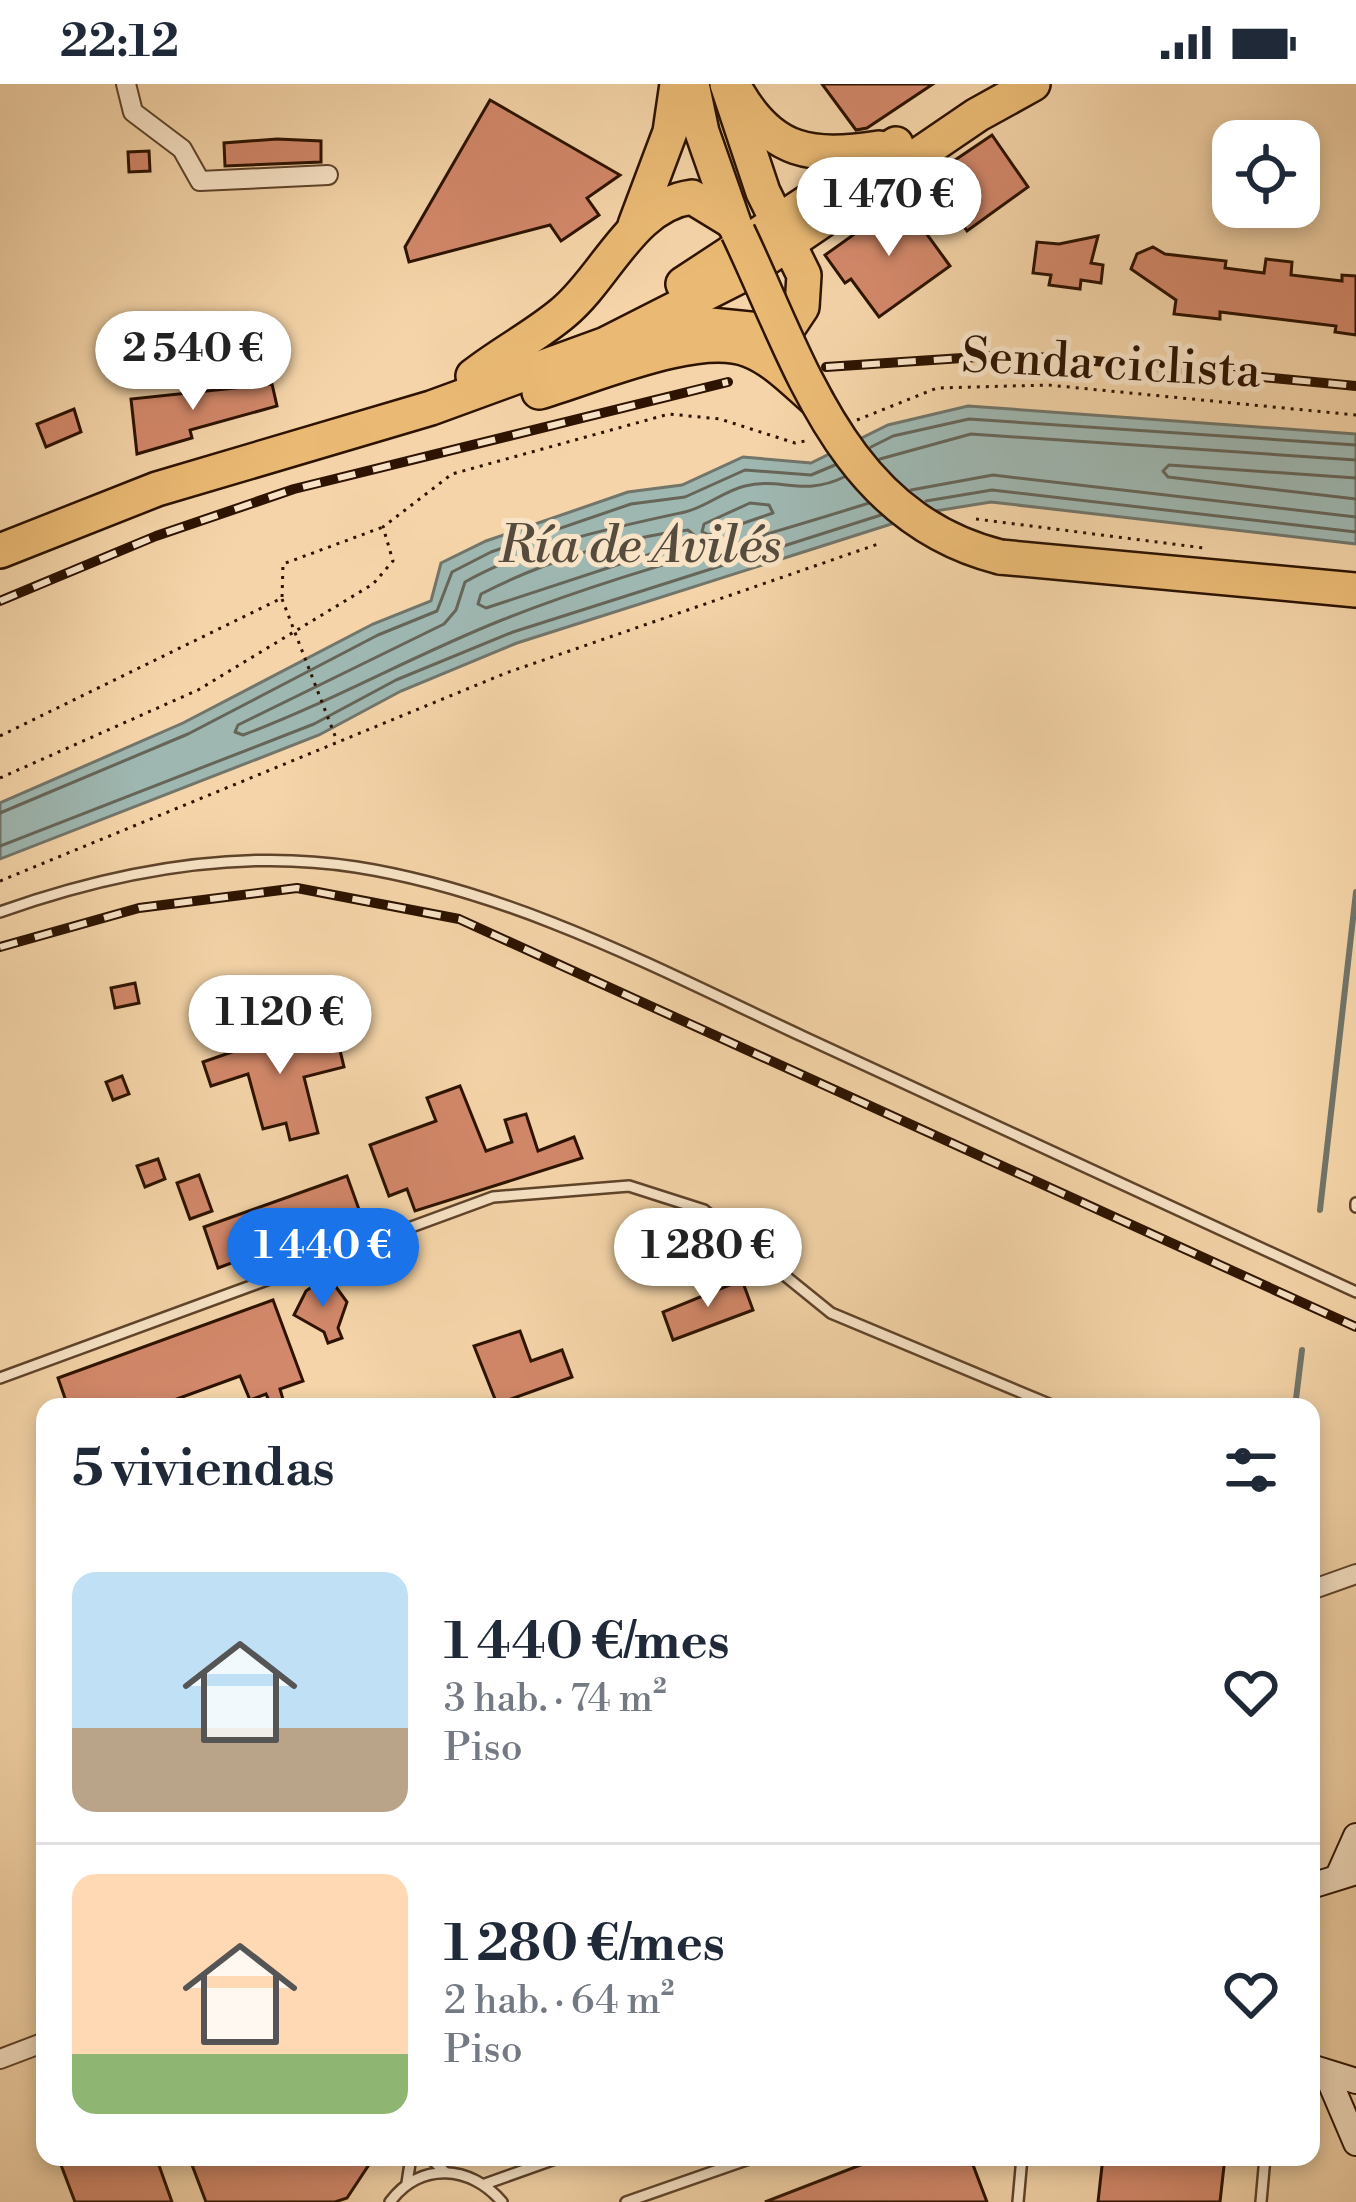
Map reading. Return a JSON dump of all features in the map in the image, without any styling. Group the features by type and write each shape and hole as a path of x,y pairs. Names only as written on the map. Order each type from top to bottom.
{"highway":[{"path":"629,237 653,190 677,84"},
{"path":"692,84 702,132 735,227 850,460 892,504 932,534 1000,557 1356,590"},
{"path":"730,84 772,138 823,157 892,146"},
{"path":"606,344 700,324 756,332 790,325 805,292 804,275 731,109 730,84"},
{"path":"0,550 175,483 431,409 606,344 729,283 892,146 987,84"},
{"path":"0,529 191,454 473,376 660,298 783,234 1033,84"},
{"path":"473,376 563,313 653,211 676,200 704,202 735,227"},
{"path":"431,409 475,408 717,345 748,349 766,358 831,415"}],"main road":[{"path":"1348,1873 1356,1836"},
{"path":"1320,2071 1356,2081"},
{"path":"1320,2073 1356,2144"}],"street":[{"path":"127,84 133,112 182,149 200,182 328,175"},
{"path":"1320,1587 1356,1574"},
{"path":"0,2059 36,2045"}],"lane":[{"path":"0,913 68,888 175,867 269,860 355,866 482,895 635,958 1356,1292"},
{"path":"0,1378 493,1197 629,1186 704,1210 831,1313 1035,1398"},
{"path":"407,2183 410,2166"},
{"path":"439,2166 484,2184 502,2202"},
{"path":"484,2184 535,2166"},
{"path":"626,2202 728,2166"},
{"path":"1018,2202 1021,2166"},
{"path":"1261,2202 1264,2166"},
{"path":"390,2202 407,2183 444,2171"}],"path":[{"name":"Senda ciclista","path":"831,415 938,388 1026,386 1356,416"},
{"path":"338,742 282,598 283,564 383,527 452,474 669,414 720,419 795,442 813,440"},
{"path":"962,519 998,519 1222,551"},
{"path":"0,778 198,691 295,636 388,573 393,561 383,527"},
{"path":"0,880 506,674 881,543"},
{"path":"0,736 103,690 282,598"}],"water":[{"name":"Ría de Avilés","path":"968,406 1356,434 1356,544 991,502 929,512 517,643 401,691 319,735 0,859 0,803 183,723 373,624 431,601 441,563 486,541 628,492 682,485 743,457 811,463 888,425"}],"building":[{"path":"822,84 933,84 867,128 856,130"},
{"path":"490,100 620,175 587,198 599,215 561,241 550,225 409,262 405,247"},
{"path":"992,135 1028,187 967,231 930,177"},
{"path":"321,141 321,162 225,166 224,143"},
{"path":"149,151 150,171 129,172 128,152"},
{"path":"902,200 950,266 879,317 851,279 845,283 825,255"},
{"path":"1098,236 1091,263 1103,265 1101,283 1081,280 1080,289 1049,285 1051,275 1033,273 1037,242 1059,244"},
{"path":"1153,247 1165,254 1226,261 1225,268 1264,273 1266,259 1292,262 1291,275 1342,281 1342,275 1356,276 1356,335 1335,332 1336,326 1220,312 1220,319 1174,314 1176,300 1131,269 1137,254"},
{"path":"272,384 277,406 190,430 192,438 137,454 131,399"},
{"path":"74,409 81,432 46,447 37,424"},
{"path":"135,983 139,1003 115,1008 111,988"},
{"path":"295,1030 297,1035 314,1030 318,1043 337,1038 344,1067 304,1077 318,1133 290,1140 286,1123 263,1129 248,1074 211,1086 203,1062"},
{"path":"122,1076 129,1094 113,1100 106,1082"},
{"path":"460,1086 486,1151 512,1142 505,1120 526,1114 538,1151 574,1137 582,1158 415,1211 407,1189 389,1196 370,1145 436,1121 427,1098"},
{"path":"158,1159 165,1179 145,1187 137,1166"},
{"path":"199,1175 212,1211 190,1219 177,1183"},
{"path":"347,1176 361,1215 218,1268 204,1227"},
{"path":"742,1280 753,1310 673,1340 663,1312"},
{"path":"316,1284 336,1287 347,1302 338,1328 342,1338 328,1343 324,1332 294,1315 306,1291"},
{"path":"273,1300 303,1381 280,1389 283,1398 266,1394 249,1398 240,1376 180,1398 65,1398 58,1378"},
{"path":"520,1331 531,1361 562,1350 572,1377 514,1398 495,1398 474,1346"},
{"path":"61,2166 159,2166 172,2202 75,2202"},
{"path":"192,2166 368,2166 347,2198 335,2202 206,2202"},
{"path":"858,2166 973,2166 987,2202 765,2202"},
{"path":"1102,2166 1224,2166 1220,2202 1098,2202"}],"waterway":[{"path":"1320,1210 1356,892"},
{"path":"1296,1398 1302,1350"}],"railway":[{"path":"826,367 993,356 1064,358 1356,386"},
{"path":"0,601 156,536 294,489 728,382"},
{"path":"0,947 139,908 297,888 459,919 1356,1327"}]}
